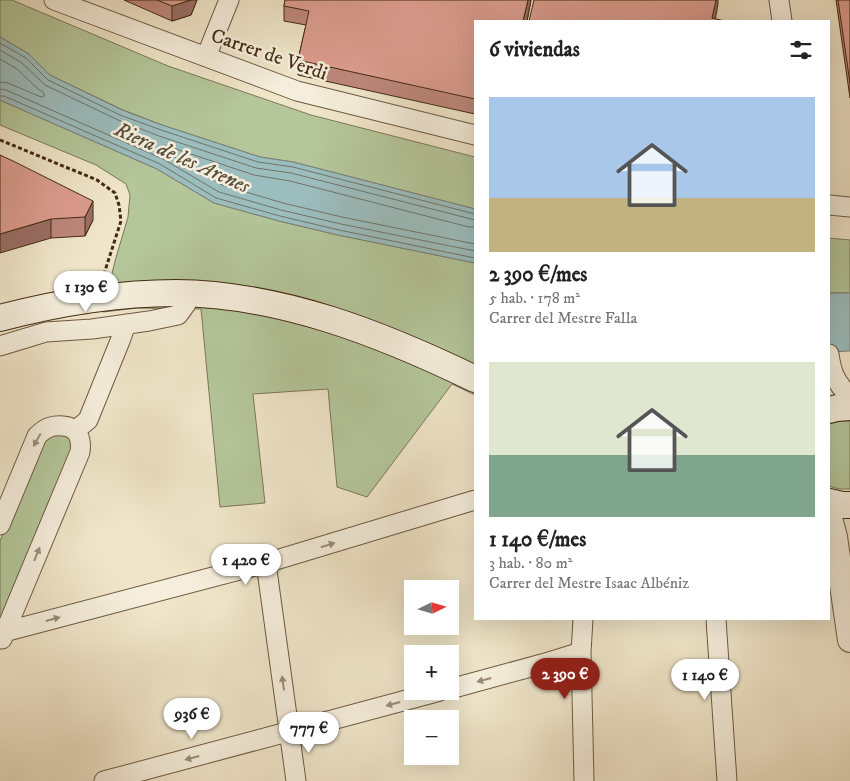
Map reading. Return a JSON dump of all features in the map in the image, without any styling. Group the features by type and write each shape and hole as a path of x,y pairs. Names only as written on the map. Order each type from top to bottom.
{"main road":[{"path":"0,318 48,306 97,299 160,293 222,296 257,301 327,319 386,339 473,380"},
{"path":"830,410 850,407"},
{"path":"830,502 850,505"}],"street":[{"name":"Carrer de Verdi","path":"54,0 297,91 474,135"},
{"path":"206,57 229,0"},
{"path":"779,0 782,20"},
{"path":"830,205 850,207"},
{"path":"0,346 46,332 92,329 178,315 186,304 188,294"},
{"path":"76,430 88,420 126,324"},
{"path":"830,370 850,398"},
{"path":"0,525 8,491 37,436 49,427 68,426 76,430 80,436 80,452 2,636"},
{"path":"2,636 266,563 474,500"},
{"path":"830,518 835,537 850,640"},
{"path":"266,563 296,781"},
{"path":"583,620 581,652 584,781"},
{"path":"716,620 727,781"},
{"path":"459,687 581,652"},
{"path":"104,781 407,700"}],"path":[{"path":"0,140 98,180 115,193 121,222 97,299"}],"green space":[{"path":"0,0 12,0 168,66 311,115 474,157 474,209 293,162 260,157 162,125 123,110 50,75 29,54 0,37"},
{"path":"0,100 157,169 214,203 338,235 474,263 474,395 452,384 367,497 337,487 328,389 253,394 265,503 220,507 201,309 137,308 103,312 128,217 130,195 126,184 96,165 0,125"},
{"path":"830,238 850,240 850,293 830,293"},
{"path":"850,421 850,489 830,486 830,424"},
{"path":"47,434 68,435 73,443 74,451 4,614 0,619 0,541 43,437"}],"water":[{"name":"Riera de les Arenes","path":"0,37 29,54 50,75 122,110 162,125 260,157 293,162 474,209 474,263 338,235 214,203 157,169 0,100"},
{"path":"830,293 850,293 850,351 830,352"}],"building":[{"path":"157,0 191,0 172,6"},
{"path":"285,0 528,0 523,20 474,20 474,99 298,60 309,11 284,6"},
{"path":"534,0 716,0 712,18 721,20 529,20"},
{"path":"838,0 850,0 850,83"},
{"path":"0,155 93,201 85,217 51,219 0,234"}]}
